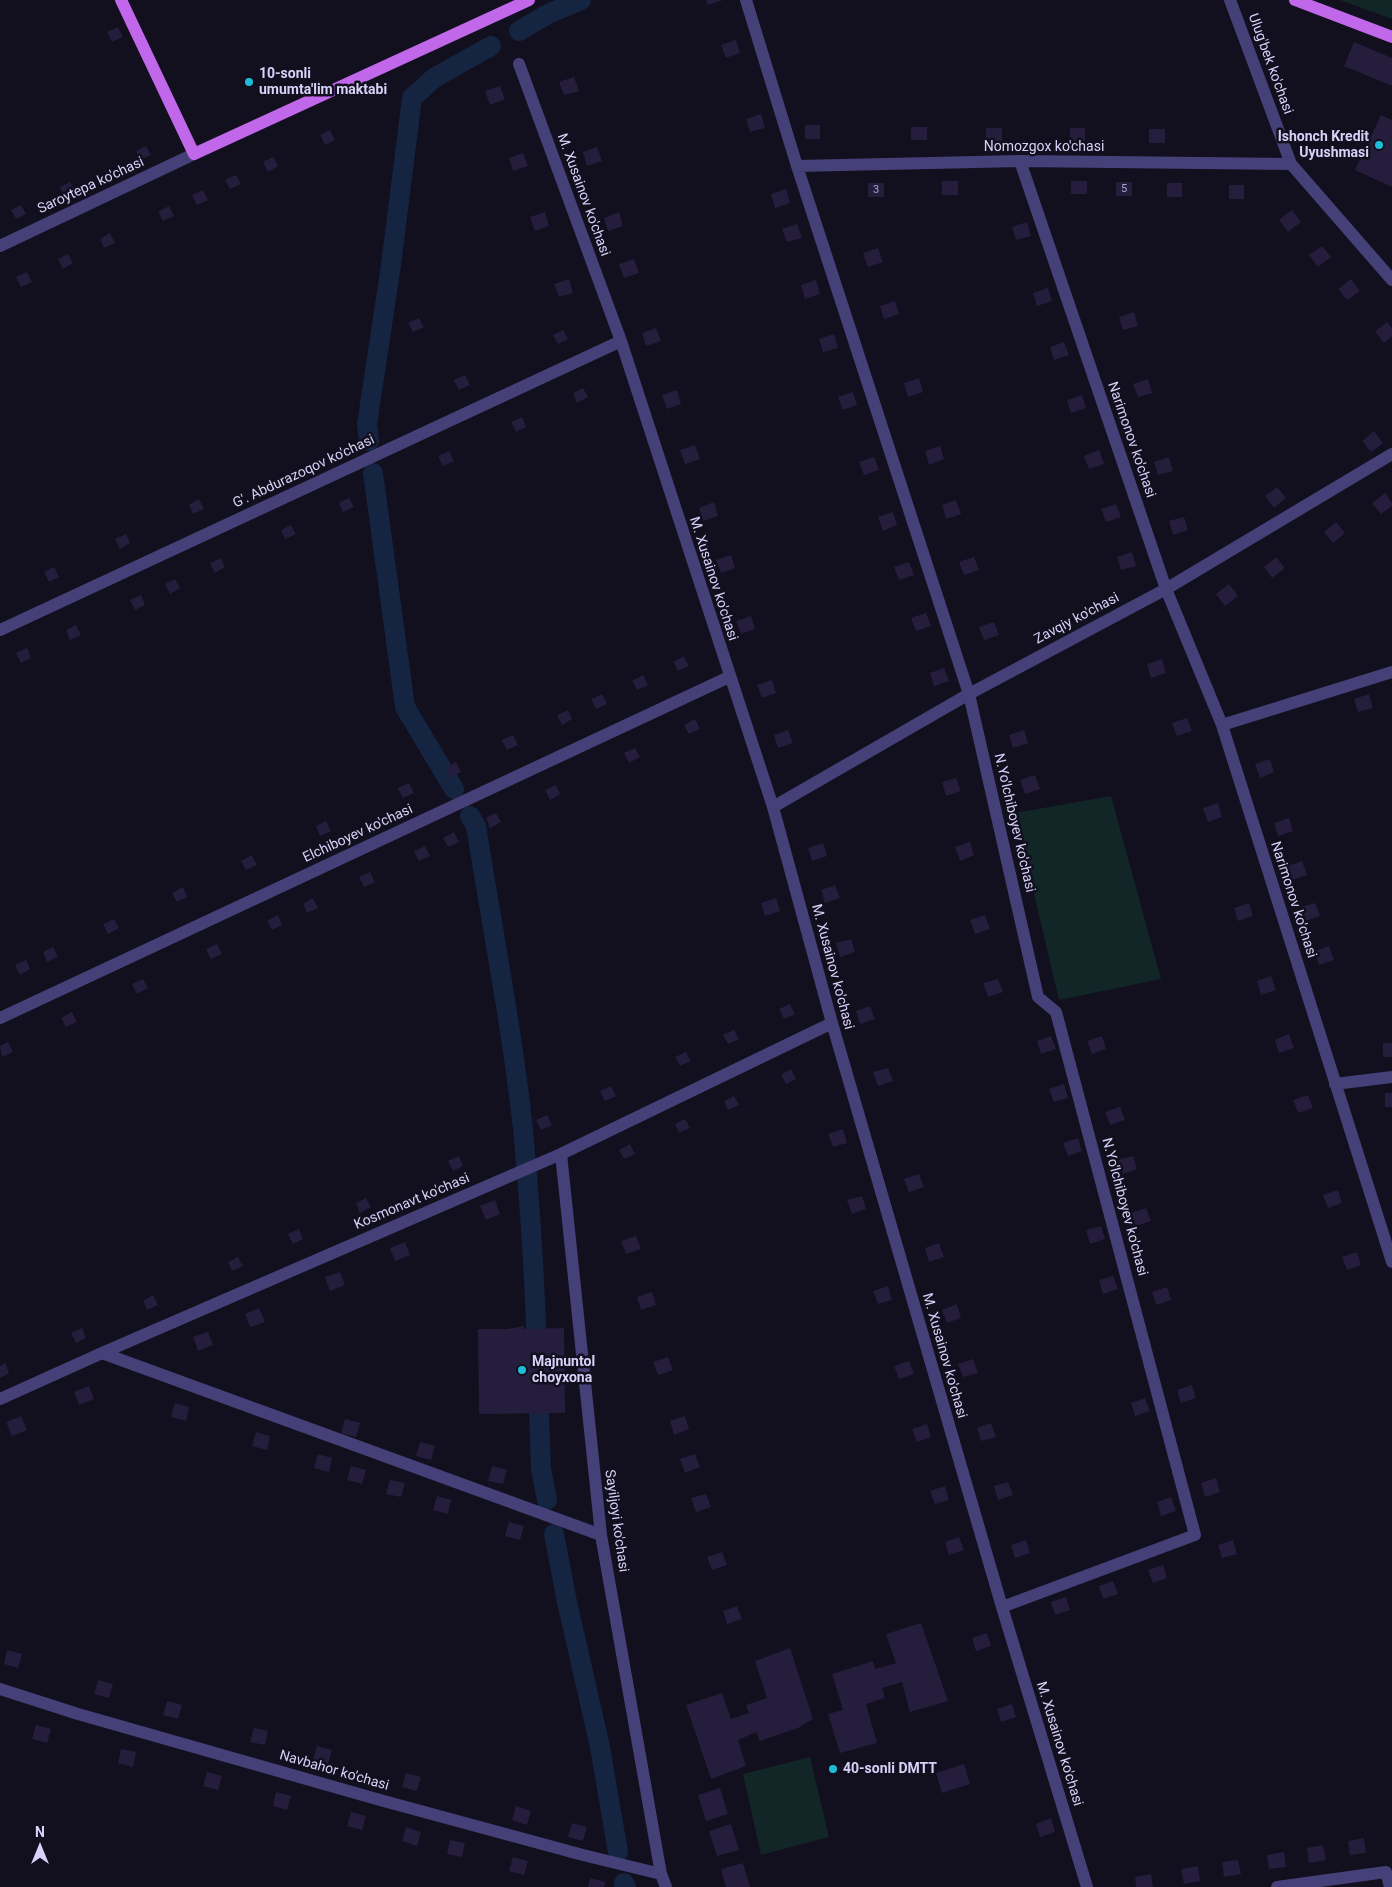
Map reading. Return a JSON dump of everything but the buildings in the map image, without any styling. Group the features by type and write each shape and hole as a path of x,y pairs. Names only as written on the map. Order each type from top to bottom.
{"main road":[{"path":"121,0 194,154 529,0"},
{"path":"1295,0 1392,37"}],"street":[{"path":"746,0 797,166 970,694"},
{"name":"Ulug'bek ko'chasi","path":"1230,0 1290,164 1392,280"},
{"name":"M. Xusainov ko'chasi","path":"519,64 621,341 729,677 773,807 832,1023 1002,1607 1087,1887"},
{"name":"Saroytepa ko'chasi","path":"0,246 194,154"},
{"name":"Nomozgox ko'chasi","path":"797,166 1020,161 1290,164"},
{"name":"Narimonov ko'chasi","path":"1020,161 1166,589 1222,725 1392,1262"},
{"name":"G'. Abdurazoqov ko'chasi","path":"0,630 621,341"},
{"name":"Zavqiy ko'chasi","path":"773,807 970,694 1166,589 1392,454"},
{"path":"1222,725 1392,672"},
{"name":"Elchiboyev ko'chasi","path":"0,1018 729,677"},
{"name":"N.Yo'lchiboyev ko'chasi","path":"970,694 1038,997 1056,1012 1194,1535 1002,1607"},
{"name":"Kosmonavt ko'chasi","path":"0,1399 560,1155 832,1023"},
{"path":"1335,1084 1392,1076"},
{"name":"Sayiljoyi ko'chasi","path":"560,1155 601,1535 661,1874 666,1887"},
{"path":"102,1353 601,1535"},
{"name":"Navbahor ko'chasi","path":"0,1689 78,1714 371,1797 583,1855 661,1874"},
{"path":"1277,1887 1386,1872 1390,1887"}],"green space":[{"path":"1340,0 1392,0 1392,19"},
{"path":"1111,796 1161,979 1059,1000 1015,813"},
{"path":"810,1757 829,1837 761,1855 743,1774"}],"waterway":[{"path":"519,31 548,14 581,0"},
{"path":"369,441 367,424 390,272 412,98 434,78 491,46"},
{"path":"373,473 405,707 454,789"},
{"path":"470,816 476,826 508,1015 523,1129 530,1214 537,1356"},
{"path":"538,1388 541,1469 547,1500"},
{"path":"554,1534 567,1602 600,1747 618,1852"},
{"path":"624,1883 626,1887"}],"place":[{"name":"10-sonli umumta'lim maktabi","path":"249,82"},
{"name":"Ishonch Kredit Uyushmasi","path":"1379,145"},
{"name":"Majnuntol choyxona","path":"522,1370"},
{"name":"40-sonli DMTT","path":"833,1769"}]}
